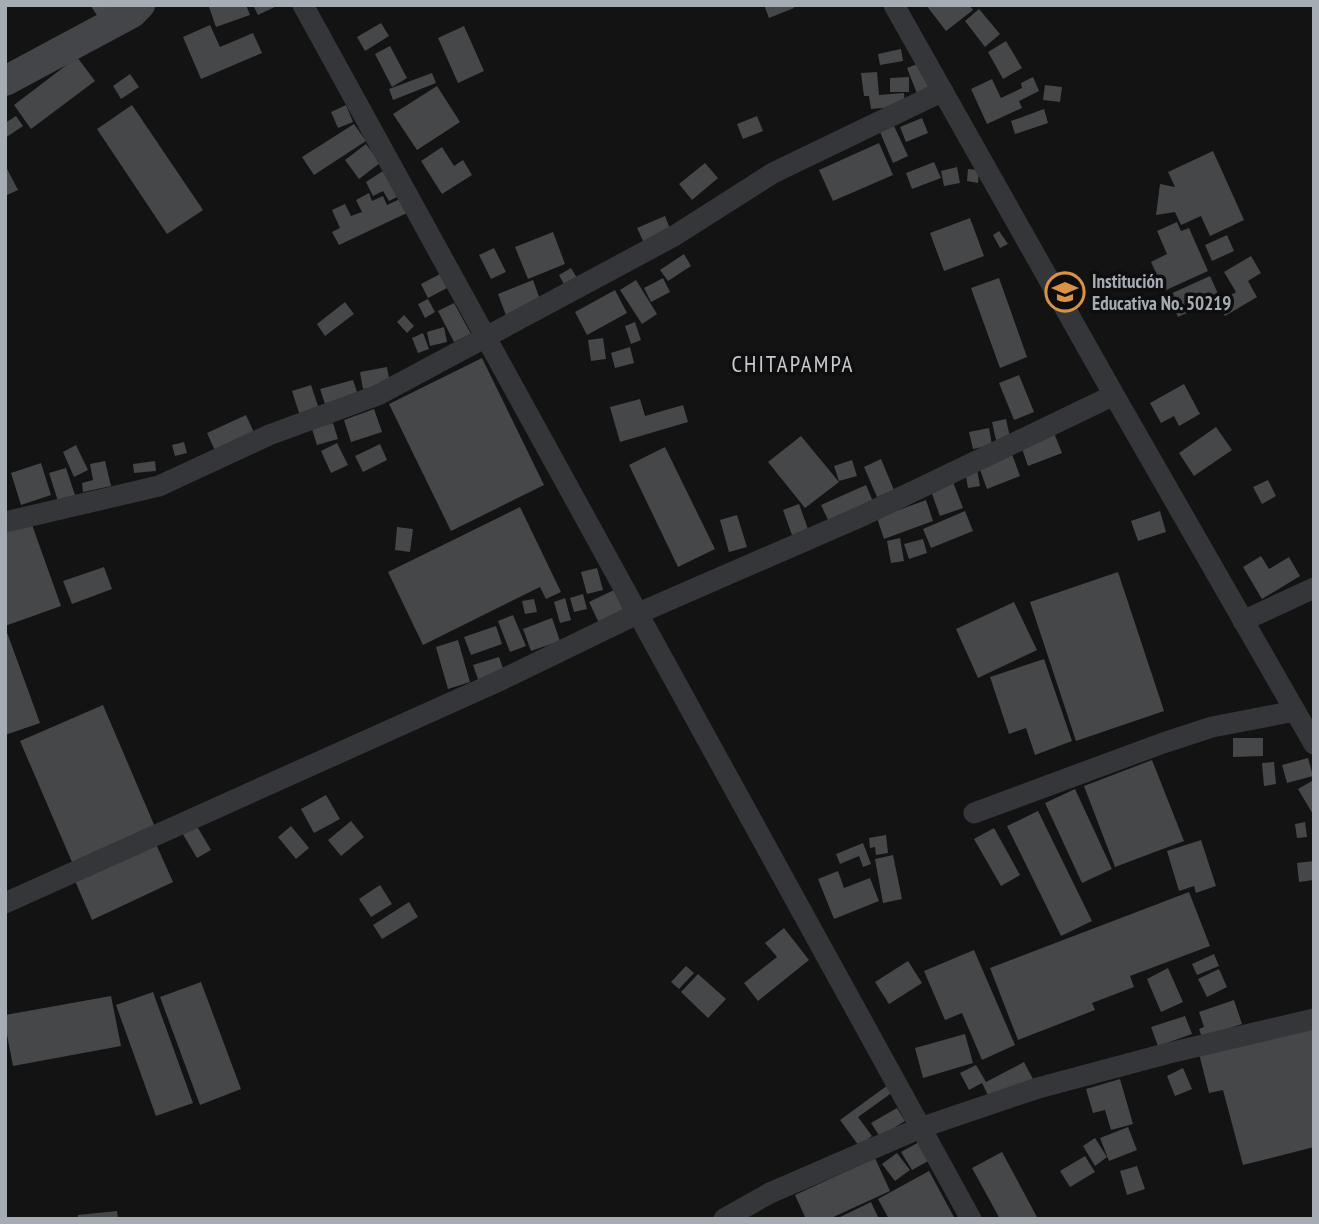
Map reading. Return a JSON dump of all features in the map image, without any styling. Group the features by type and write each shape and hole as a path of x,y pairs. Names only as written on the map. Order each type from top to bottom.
{"street":[{"path":"5,81 132,13 140,5"},
{"path":"303,5 971,1219"},
{"path":"894,5 1314,744"},
{"path":"5,522 159,486 269,435 378,395 674,236 773,173 943,90"},
{"path":"5,903 499,681 639,613 864,515 1114,396"},
{"path":"1243,621 1314,588"},
{"path":"974,813 1212,727 1295,711"},
{"path":"724,1219 770,1193 920,1129 1038,1088 1169,1053 1314,1019"}],"building":[{"path":"90,5 122,5 101,21"},
{"path":"246,5 250,15 216,27 209,7"},
{"path":"253,5 279,5 258,15"},
{"path":"764,5 793,5 794,8 769,18"},
{"path":"926,5 969,5 973,10 946,31"},
{"path":"979,9 1000,34 985,47 965,21"},
{"path":"381,23 389,36 365,51 357,37"},
{"path":"210,25 220,47 253,33 262,53 201,79 183,37"},
{"path":"464,26 484,71 458,83 438,38"},
{"path":"1006,41 1022,68 1003,79 988,52"},
{"path":"390,46 407,78 392,87 375,54"},
{"path":"901,49 903,61 880,65 878,54"},
{"path":"77,57 95,81 31,129 14,105"},
{"path":"922,62 933,89 918,96 907,68"},
{"path":"877,72 879,95 904,93 905,106 871,109 869,96 864,96 861,73"},
{"path":"432,73 436,83 393,100 389,89"},
{"path":"130,74 139,87 121,99 113,86"},
{"path":"909,77 909,92 890,92 890,78"},
{"path":"1033,77 1039,91 1019,101 1022,108 987,124 971,89 992,79 1001,98 1022,88 1021,83"},
{"path":"1045,85 1062,87 1060,102 1043,100"},
{"path":"437,86 460,122 417,150 393,114"},
{"path":"132,105 203,210 167,234 97,129"},
{"path":"346,105 353,122 338,128 331,112"},
{"path":"1044,109 1048,123 1015,134 1011,121"},
{"path":"16,116 23,126 5,138 5,123"},
{"path":"757,116 763,131 743,139 737,124"},
{"path":"922,118 928,133 906,142 900,127"},
{"path":"354,124 366,141 314,175 302,157"},
{"path":"894,126 908,156 893,163 880,132"},
{"path":"879,143 893,175 833,201 819,170"},
{"path":"366,144 380,163 359,179 345,160"},
{"path":"442,147 454,166 463,160 472,175 442,194 421,161"},
{"path":"1213,151 1244,220 1210,236 1201,216 1181,225 1175,212 1156,215 1160,184 1175,187 1168,172"},
{"path":"934,162 941,178 912,189 906,173"},
{"path":"705,163 718,178 692,200 679,184"},
{"path":"5,165 18,190 5,196"},
{"path":"957,167 960,183 944,186 941,171"},
{"path":"386,169 401,195 389,201 383,191 373,196 366,182"},
{"path":"968,169 979,170 978,183 967,181"},
{"path":"369,193 372,201 383,196 387,205 400,199 407,213 339,245 332,232 340,228 332,210 345,204 351,216 362,212 356,200"},
{"path":"665,216 672,234 645,245 637,228"},
{"path":"970,218 984,256 944,271 930,233"},
{"path":"1177,222 1181,231 1189,228 1208,271 1164,291 1151,262 1167,254 1157,231"},
{"path":"999,231 1008,244 1000,248 993,235"},
{"path":"553,232 565,264 528,279 515,247"},
{"path":"1227,235 1234,251 1212,261 1205,245"},
{"path":"494,248 506,272 491,279 479,255"},
{"path":"684,254 691,266 668,281 660,270"},
{"path":"1251,256 1261,273 1248,281 1257,297 1225,316 1217,303 1236,292 1224,272"},
{"path":"571,268 580,283 567,290 559,275"},
{"path":"440,274 447,288 428,298 421,284"},
{"path":"1210,276 1220,298 1178,317 1168,295"},
{"path":"663,278 670,292 651,302 644,288"},
{"path":"999,278 1027,357 1000,368 971,288"},
{"path":"533,280 542,305 507,318 498,294"},
{"path":"636,280 657,314 642,324 620,290"},
{"path":"615,290 627,313 587,335 575,312"},
{"path":"428,299 435,312 425,318 418,304"},
{"path":"345,302 354,314 325,336 317,324"},
{"path":"454,303 471,334 454,342 438,311"},
{"path":"404,315 414,326 407,333 397,322"},
{"path":"635,322 641,340 631,344 625,326"},
{"path":"444,327 447,342 430,346 427,332"},
{"path":"423,333 429,349 418,353 412,338"},
{"path":"603,338 606,359 591,361 588,340"},
{"path":"630,347 634,363 615,368 611,353"},
{"path":"482,358 544,485 451,531 389,404"},
{"path":"387,367 390,384 363,389 360,372"},
{"path":"1019,375 1034,412 1014,420 999,383"},
{"path":"353,380 359,398 326,407 320,389"},
{"path":"1184,384 1200,414 1179,426 1174,416 1161,423 1150,403"},
{"path":"311,385 319,409 300,416 292,391"},
{"path":"640,399 645,416 683,405 688,422 620,442 610,407"},
{"path":"374,409 382,432 351,442 344,420"},
{"path":"246,415 256,437 217,455 207,433"},
{"path":"1006,419 1010,437 996,440 992,422"},
{"path":"333,423 338,439 317,445 312,429"},
{"path":"1216,427 1232,450 1194,476 1179,453"},
{"path":"989,428 992,445 973,449 969,432"},
{"path":"1054,433 1062,453 1028,466 1021,446"},
{"path":"801,436 839,482 805,508 768,462"},
{"path":"184,442 187,453 175,456 172,445"},
{"path":"337,443 348,465 331,473 321,451"},
{"path":"380,444 387,460 363,472 355,456"},
{"path":"76,445 88,470 74,477 63,452"},
{"path":"665,447 715,549 678,567 629,465"},
{"path":"1012,454 1020,476 987,489 979,467"},
{"path":"881,459 894,490 877,497 864,467"},
{"path":"852,460 857,476 839,481 834,466"},
{"path":"105,461 111,486 83,492 82,483 93,480 90,464"},
{"path":"155,461 156,471 134,473 133,464"},
{"path":"41,463 51,495 21,505 11,473"},
{"path":"66,468 75,495 58,501 49,473"},
{"path":"977,469 980,486 968,488 965,471"},
{"path":"1268,480 1276,496 1262,504 1253,487"},
{"path":"953,482 963,508 940,516 931,491"},
{"path":"866,485 874,504 830,524 821,505"},
{"path":"926,500 933,521 884,539 877,518"},
{"path":"799,504 808,529 792,535 783,510"},
{"path":"520,507 561,592 546,599 540,587 423,645 388,572"},
{"path":"965,511 973,531 931,548 923,529"},
{"path":"1160,511 1166,532 1138,541 1131,521"},
{"path":"737,515 747,547 729,552 720,520"},
{"path":"30,519 61,606 5,626 5,527"},
{"path":"397,527 413,529 410,552 395,550"},
{"path":"900,538 904,561 891,563 887,541"},
{"path":"923,539 927,553 909,559 904,544"},
{"path":"1261,556 1269,569 1289,557 1300,576 1262,599 1243,567"},
{"path":"104,567 112,589 72,604 63,581"},
{"path":"597,568 603,590 587,594 581,572"},
{"path":"1118,572 1164,711 1076,741 1030,602"},
{"path":"614,590 624,611 599,623 589,602"},
{"path":"583,594 587,609 574,612 570,598"},
{"path":"565,598 571,620 560,623 554,602"},
{"path":"534,599 537,612 525,614 522,601"},
{"path":"1014,602 1037,650 978,678 956,629"},
{"path":"513,615 526,646 510,652 498,621"},
{"path":"552,618 560,641 531,651 523,629"},
{"path":"496,626 502,644 471,655 464,637"},
{"path":"5,627 40,723 5,735"},
{"path":"458,640 470,682 448,689 436,647"},
{"path":"499,657 505,674 479,682 473,665"},
{"path":"1044,659 1072,741 1035,755 1026,728 1009,734 990,677"},
{"path":"103,705 155,827 72,862 20,741"},
{"path":"1233,738 1263,738 1263,756 1233,757"},
{"path":"1308,758 1313,776 1287,783 1282,765"},
{"path":"1152,760 1184,841 1115,867 1084,786"},
{"path":"1274,762 1276,784 1264,786 1262,763"},
{"path":"1312,781 1314,783 1314,816 1298,789"},
{"path":"1075,789 1112,869 1082,883 1045,803"},
{"path":"326,795 340,819 314,833 301,809"},
{"path":"1038,811 1092,921 1061,936 1007,826"},
{"path":"351,821 364,837 341,856 328,840"},
{"path":"1305,822 1307,837 1297,838 1295,824"},
{"path":"195,823 211,850 197,858 181,831"},
{"path":"291,826 309,848 296,859 278,837"},
{"path":"994,828 1020,875 1001,886 974,839"},
{"path":"886,835 888,853 876,855 875,847 870,848 869,838"},
{"path":"1201,840 1216,886 1196,893 1194,886 1179,891 1167,851"},
{"path":"863,843 871,864 863,867 859,856 840,864 836,854"},
{"path":"156,844 173,882 92,920 75,881"},
{"path":"893,855 902,899 883,903 875,859"},
{"path":"1314,861 1314,880 1299,882 1297,863"},
{"path":"838,871 844,888 870,878 879,901 834,919 818,879"},
{"path":"380,885 392,904 371,917 359,899"},
{"path":"1189,892 1210,946 1130,976 1134,987 1092,1003 1095,1010 1018,1040 990,968"},
{"path":"409,902 418,917 382,939 373,925"},
{"path":"784,928 809,960 758,1001 744,983 777,957 765,943"},
{"path":"974,950 1015,1045 982,1060 962,1013 945,1020 924,971"},
{"path":"1214,954 1219,966 1197,975 1192,964"},
{"path":"908,961 922,983 889,1004 875,982"},
{"path":"686,966 694,973 679,989 671,982"},
{"path":"1168,968 1183,1002 1161,1012 1147,979"},
{"path":"1219,969 1227,987 1207,997 1198,979"},
{"path":"698,974 726,999 708,1018 681,992"},
{"path":"201,982 241,1089 200,1105 160,997"},
{"path":"153,992 193,1103 156,1116 116,1005"},
{"path":"111,996 121,1046 13,1066 5,1015"},
{"path":"1234,1000 1242,1024 1202,1037 1199,1029 1204,1027 1199,1012"},
{"path":"1185,1016 1192,1034 1158,1046 1151,1027"},
{"path":"1314,1024 1314,1147 1243,1165 1223,1090 1209,1093 1199,1054"},
{"path":"965,1034 973,1063 923,1078 915,1048"},
{"path":"1024,1062 1033,1079 991,1101 982,1083 969,1090 960,1073 976,1065 986,1082"},
{"path":"1183,1068 1192,1089 1175,1096 1167,1076"},
{"path":"1120,1079 1133,1124 1111,1130 1105,1110 1093,1113 1086,1089"},
{"path":"888,1085 893,1092 858,1117 872,1136 859,1146 840,1120"},
{"path":"897,1108 905,1121 880,1137 871,1123"},
{"path":"1128,1127 1137,1150 1109,1161 1100,1138"},
{"path":"1095,1138 1107,1157 1095,1166 1083,1146"},
{"path":"921,1141 932,1159 912,1170 901,1152"},
{"path":"1002,1152 1038,1219 1000,1219 972,1168"},
{"path":"897,1153 910,1170 895,1181 882,1164"},
{"path":"1085,1156 1095,1172 1070,1187 1060,1171"},
{"path":"875,1158 890,1191 829,1219 806,1219 795,1195"},
{"path":"1137,1166 1145,1189 1127,1195 1120,1171"},
{"path":"929,1171 955,1219 889,1219 878,1199"},
{"path":"871,1202 879,1219 836,1219"},
{"path":"117,1211 118,1219 78,1219 78,1215"}],"place":[{"name":"Institución Educativa No. 50219","path":"1065,292"}],"district":[{"name":"CHITAPAMPA","path":"793,364"}]}
